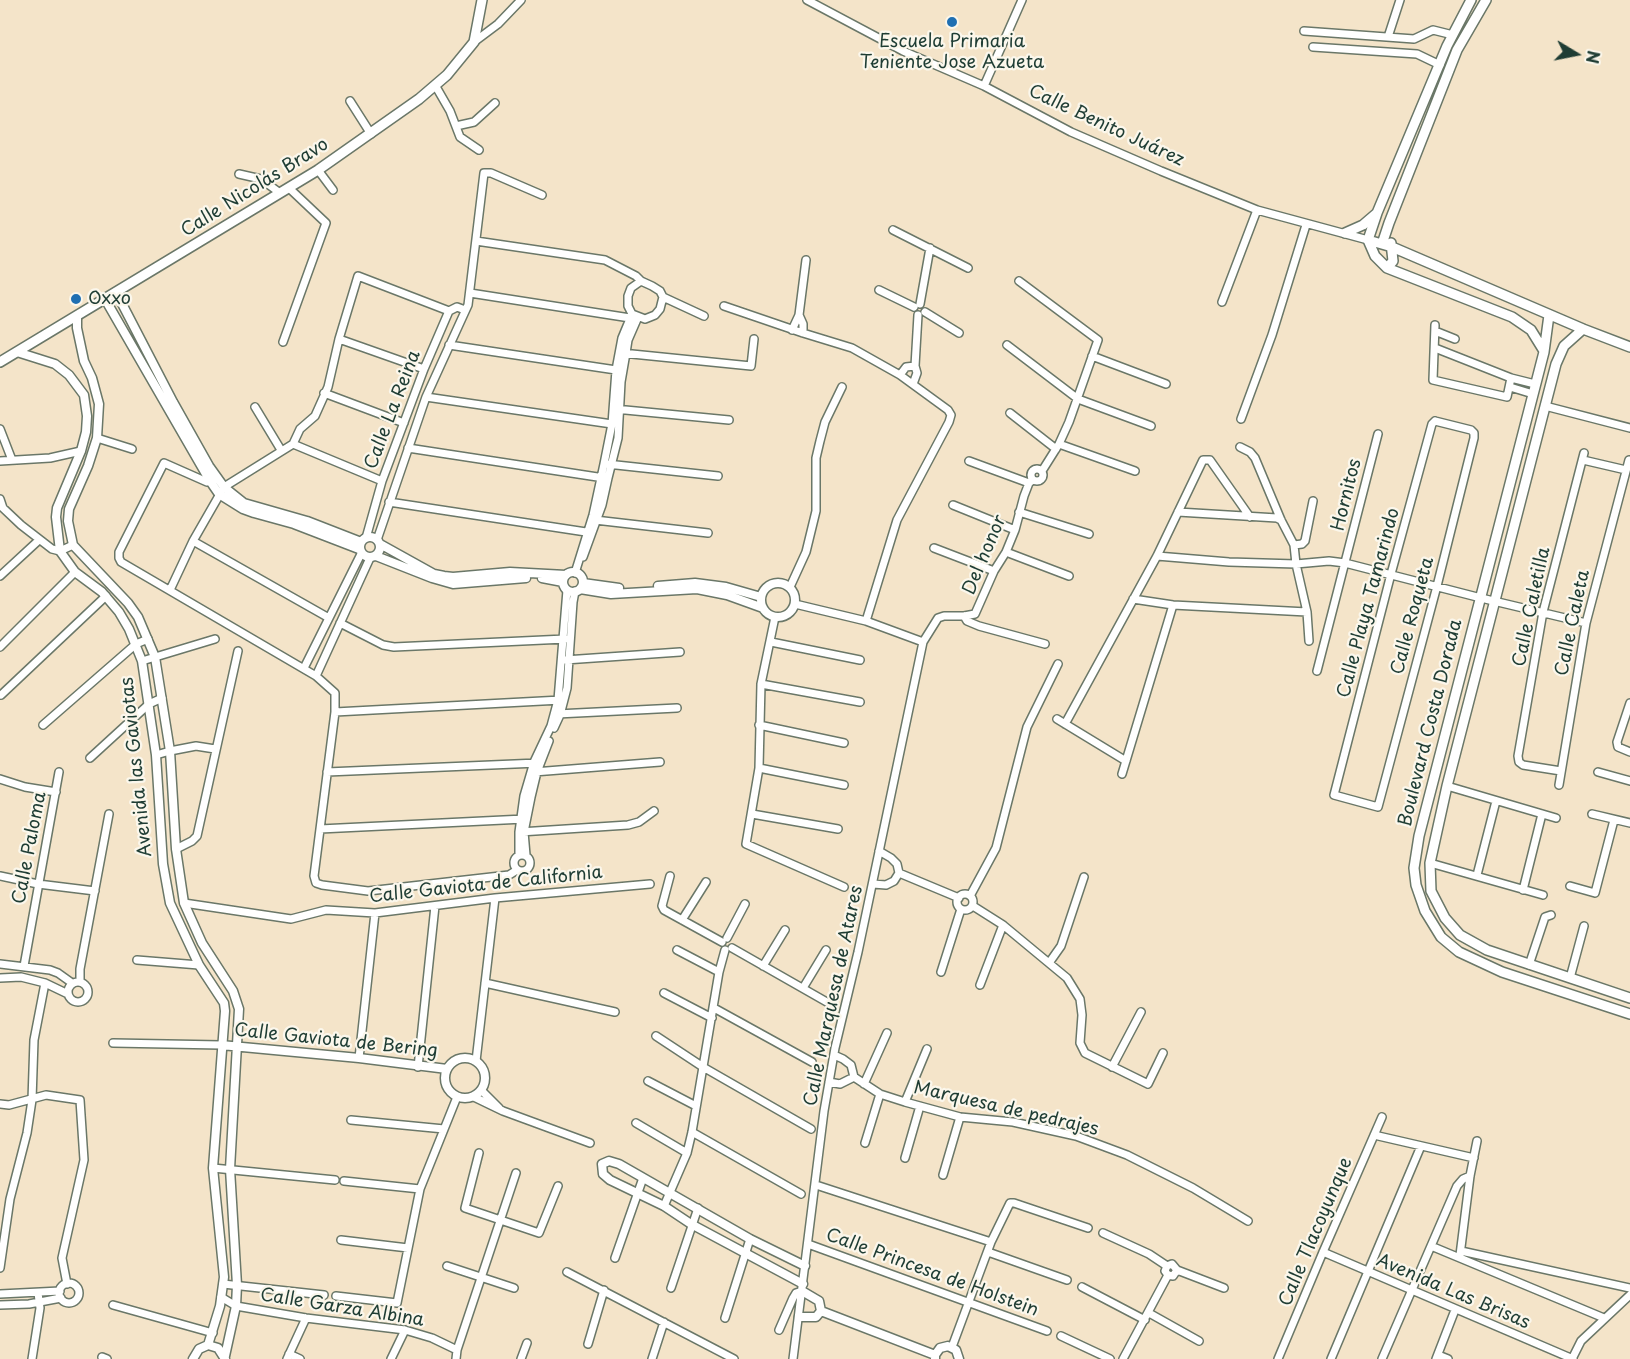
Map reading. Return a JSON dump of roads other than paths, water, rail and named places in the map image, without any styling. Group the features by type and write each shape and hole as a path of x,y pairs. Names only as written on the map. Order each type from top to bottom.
{"main road":[{"name":"Calle Nicolás Bravo","path":"0,362 318,170 419,99 447,75 474,42 482,0"},
{"path":"1471,0 1447,46 1377,213 1368,240 1375,256 1387,268 1512,317 1531,330 1544,352"},
{"path":"1382,244 1457,50 1486,0"},
{"path":"1430,88 1440,94"},
{"path":"1346,234 1363,225 1377,213"},
{"path":"1387,268 1393,261 1388,236 1389,223"},
{"name":"Calle Benito Juárez","path":"1368,240 1392,247 1549,315 1630,347"},
{"name":"Boulevard Costa Dorada","path":"1549,315 1544,352 1419,836 1414,868 1416,885 1425,911 1441,937 1459,952 1502,972 1630,1014"},
{"name":"Boulevard Costa Dorada","path":"1583,329 1564,346 1556,364 1447,786 1430,863 1431,891 1445,918 1460,935 1487,950 1529,966 1630,998"},
{"path":"1533,394 1534,408 1531,424 1540,427"},
{"path":"1606,1006 1611,992"}],"street":[{"path":"474,42 498,24 521,0"},
{"name":"Calle Benito Juárez","path":"807,0 903,51 984,86 1071,132 1257,210 1368,240"},
{"path":"984,86 1022,0"},
{"path":"1388,37 1400,0"},
{"path":"1304,31 1414,39 1433,30 1453,34"},
{"path":"1313,47 1417,54 1441,63"},
{"path":"435,85 445,100 460,137 479,150"},
{"path":"350,101 371,134"},
{"path":"456,126 474,122 495,104"},
{"path":"318,170 333,190"},
{"name":"Calle La Reina","path":"379,542 389,502 426,397 465,310 470,293 484,173 491,173 542,195"},
{"path":"238,174 261,179 280,193"},
{"path":"283,342 326,227 323,219 289,188"},
{"path":"1222,302 1257,210"},
{"path":"1241,419 1272,335 1306,225"},
{"path":"893,230 968,268"},
{"path":"476,241 605,260 652,285 660,291 663,297 704,316"},
{"path":"917,305 930,248"},
{"path":"792,330 799,315 806,260"},
{"path":"170,590 221,490 292,444 300,429 315,416 328,387 339,339 358,276 449,311 457,308 465,310"},
{"path":"634,316 628,306 628,296 631,288 641,281"},
{"path":"969,461 1031,482 1041,481 1042,471 1057,446 1078,399 1098,340 1019,281"},
{"path":"879,290 923,306 915,366 917,373 913,384"},
{"path":"116,292 210,481 244,503 307,521 432,578 453,584 510,578 537,578 573,582 611,594 697,589 727,595 763,608 775,617 788,615 795,604 794,592 782,583 773,583 766,588 761,597 763,608"},
{"path":"470,293 645,319 656,315 663,297"},
{"path":"105,299 162,388"},
{"path":"724,306 852,348 900,375 948,410 951,416 897,520 866,621"},
{"name":"Calle La Reina","path":"316,676 340,623 366,549 382,481 424,369 449,311"},
{"path":"921,314 959,333"},
{"path":"799,315 803,324 802,333"},
{"path":"0,499 1,509 52,549 60,550 73,544 68,521 69,509 88,466 97,438 99,404 92,378 84,361 77,328 77,316"},
{"path":"573,582 594,520 605,478 612,424 621,382 622,338 634,316"},
{"path":"1455,339 1435,328 1433,380 1507,397 1511,378"},
{"path":"339,339 424,369"},
{"path":"623,353 751,366 754,339"},
{"path":"449,345 616,370"},
{"path":"1007,345 1078,399 1151,426"},
{"path":"1435,348 1511,378 1533,394"},
{"name":"Avenida las Gaviotas","path":"17,352 55,364 69,375 84,395 87,416 81,451 57,508 60,550 77,574 104,594 124,621 142,661 156,755 169,896 199,965 224,1003 221,1045"},
{"path":"608,464 618,438 616,370 623,353"},
{"path":"1092,356 1166,384"},
{"path":"900,375 906,367 915,366"},
{"path":"790,587 806,552 816,511 816,458 819,441 825,422 842,387"},
{"path":"1510,387 1533,394"},
{"path":"324,393 404,423"},
{"path":"426,397 612,424"},
{"path":"170,403 221,490"},
{"path":"1545,406 1630,428"},
{"path":"255,407 281,450"},
{"path":"616,409 729,420"},
{"path":"1010,413 1057,446 1135,471"},
{"name":"Calle Playa Tamarindo","path":"1378,807 1334,795 1432,424 1435,421 1474,433"},
{"path":"0,429 12,459"},
{"name":"Calle Roqueta","path":"1378,807 1437,586 1474,433"},
{"name":"Hornitos","path":"1317,671 1378,434"},
{"path":"97,438 132,449"},
{"path":"292,444 382,481"},
{"path":"1240,447 1250,452 1255,458 1281,520 1294,544 1310,641"},
{"path":"408,448 605,478"},
{"path":"0,461 50,458 81,451"},
{"name":"Calle Caletilla","path":"1561,771 1523,765 1519,762 1543,612 1583,456 1626,470"},
{"path":"1065,724 1157,556 1203,460 1210,460 1250,517"},
{"name":"Calle Caleta","path":"1560,785 1586,623 1629,460"},
{"path":"210,481 207,482 164,463 119,552 119,558 122,562 304,668 335,693 335,712 320,829 524,819"},
{"path":"608,464 718,476"},
{"name":"Del honor","path":"923,642 938,618 975,614 1016,530 1019,512 1031,482"},
{"path":"1294,544 1302,544 1305,540 1313,501"},
{"path":"389,502 586,532"},
{"path":"953,505 1016,530"},
{"path":"1019,512 1089,534"},
{"path":"1178,512 1281,520"},
{"path":"523,855 521,832 534,772 561,700 573,582 586,532 594,520"},
{"path":"594,520 708,533"},
{"path":"366,549 374,538 434,574 453,578 510,572 611,588 695,583 726,587 761,597"},
{"path":"0,576 39,540"},
{"path":"193,541 329,618"},
{"path":"366,549 380,548 379,542"},
{"name":"Avenida las Gaviotas","path":"73,544 91,566 109,581 138,617 155,657 170,751 176,849 183,901"},
{"path":"934,548 994,571"},
{"name":"Calle La Reina","path":"304,668 366,549"},
{"path":"1006,552 1069,576"},
{"path":"1157,556 1229,562 1296,564 1329,561 1345,563 1586,623"},
{"path":"0,647 77,574"},
{"path":"1,695 104,594"},
{"path":"1133,599 1173,605 1307,612"},
{"path":"795,604 866,621 923,642"},
{"path":"1122,774 1173,605"},
{"path":"964,616 967,621 979,626 1045,644"},
{"path":"775,617 761,684 759,768 746,844 844,887"},
{"path":"340,623 383,645 394,647 567,639"},
{"path":"43,725 136,644 148,639"},
{"path":"142,661 215,639"},
{"path":"771,642 860,660"},
{"name":"Calle Marquesa de Atares","path":"793,1359 829,1082 923,642"},
{"path":"176,849 197,836 238,651"},
{"path":"566,660 680,652"},
{"path":"970,896 996,848 1027,728 1058,664"},
{"path":"761,684 860,702"},
{"path":"90,758 149,704 162,699"},
{"path":"335,712 561,700"},
{"path":"1630,703 1617,742 1618,747 1630,752"},
{"path":"557,714 677,708"},
{"path":"1057,719 1126,760"},
{"path":"759,725 844,743"},
{"path":"156,755 196,746 215,749"},
{"path":"534,772 660,762"},
{"path":"327,772 537,763"},
{"path":"759,768 844,784"},
{"name":"Calle Paloma","path":"24,966 59,771"},
{"path":"1598,772 1630,781"},
{"path":"0,779 26,787 56,792"},
{"path":"1447,786 1556,818"},
{"path":"1477,875 1496,801"},
{"path":"521,832 628,825 639,822 654,811"},
{"path":"0,964 58,973 76,982 83,983 88,989 87,998 76,1002 69,998 67,990 76,982 80,969 108,814"},
{"path":"752,814 838,829"},
{"path":"1523,890 1542,814"},
{"path":"1592,814 1630,823"},
{"path":"1570,886 1595,893 1614,820"},
{"name":"Calle Gaviota de California","path":"320,829 314,876 316,883 322,885 368,891 509,875 518,870"},
{"path":"873,884 886,885 894,881 899,873 897,864 879,852"},
{"path":"523,855 530,859 530,866 523,871 518,870 514,861 523,855"},
{"path":"1430,863 1543,895"},
{"path":"899,873 958,898"},
{"path":"0,876 38,884 95,891"},
{"path":"664,1206 687,1153 719,972 733,942 682,920 663,908 670,876"},
{"path":"1049,963 1061,946 1084,877"},
{"path":"682,920 706,882"},
{"name":"Calle Gaviota de California","path":"183,901 291,919 326,910 375,913 495,898 650,884"},
{"path":"964,894 970,896 974,902 973,906 965,911 961,909 957,904 958,898 964,894"},
{"path":"476,1061 495,898"},
{"path":"183,901 202,943 233,991 239,1009 230,1169 237,1285 236,1305 225,1357"},
{"path":"746,903 722,947 763,966 832,1005"},
{"path":"418,1066 435,906"},
{"path":"973,906 1003,925 1067,978 1080,999 1082,1015 1080,1043 1085,1053 1148,1084 1163,1053"},
{"path":"941,972 961,909"},
{"path":"359,1058 375,913"},
{"path":"1529,966 1545,917 1551,915"},
{"path":"980,986 1003,925"},
{"path":"1570,978 1584,926"},
{"path":"763,966 785,930"},
{"path":"677,950 719,972"},
{"path":"803,988 826,950"},
{"path":"137,960 199,965"},
{"path":"0,978 21,977 45,983 68,994"},
{"path":"0,1268 10,1199 27,1133 32,1100 34,1040 45,983"},
{"path":"485,983 615,1012"},
{"path":"664,993 712,1018"},
{"path":"714,1008 812,1062"},
{"path":"1112,1067 1141,1012"},
{"path":"864,1084 887,1033"},
{"path":"656,1036 703,1067 811,1129"},
{"path":"113,1043 221,1045 213,1168 224,1277 213,1333 208,1345"},
{"name":"Calle Gaviota de Bering","path":"221,1045 359,1058 447,1070"},
{"path":"905,1102 927,1049"},
{"name":"Marquesa de pedrajes","path":"834,1055 851,1065 854,1077 880,1094 960,1117 1012,1122 1076,1136 1136,1159 1193,1188 1248,1221"},
{"path":"463,1058 476,1061 484,1071 485,1084 482,1091 466,1099 458,1097 446,1086 447,1070 451,1064 463,1058"},
{"path":"829,1082 840,1084 854,1077"},
{"path":"648,1081 696,1106"},
{"path":"482,1091 503,1111"},
{"path":"866,1143 880,1094"},
{"path":"0,1104 9,1105 46,1095 80,1100 84,1160 62,1258 67,1284 60,1294 0,1305"},
{"path":"336,1296 397,1303 420,1189 458,1097"},
{"path":"474,1097 503,1111 590,1143"},
{"path":"905,1158 920,1106"},
{"path":"943,1175 960,1117"},
{"name":"Calle Tlacoyunque","path":"1278,1359 1383,1117"},
{"path":"351,1120 444,1129"},
{"path":"636,1123 687,1153"},
{"path":"692,1132 801,1194"},
{"path":"1374,1135 1474,1158"},
{"path":"1461,1254 1470,1176 1478,1141"},
{"path":"1331,1359 1421,1146"},
{"path":"479,1154 465,1208 539,1233 558,1186"},
{"path":"805,1266 750,1239 643,1178 609,1161 602,1164 603,1174 610,1180 664,1206 691,1224 745,1251 803,1287 819,1301 821,1311"},
{"path":"213,1168 335,1180"},
{"path":"456,1359 457,1350 516,1173"},
{"path":"1382,1359 1457,1186 1463,1179 1470,1176"},
{"path":"615,1258 643,1178"},
{"path":"344,1181 420,1189"},
{"path":"816,1185 991,1242"},
{"path":"952,1347 991,1242 1010,1203 1088,1228"},
{"path":"671,1288 698,1209"},
{"path":"1102,1233 1149,1254 1167,1266 1172,1264 1178,1270 1224,1288"},
{"path":"341,1239 408,1248"},
{"path":"725,1318 750,1239"},
{"name":"Calle Princesa de HoIstein","path":"808,1244 1047,1331"},
{"path":"1431,1246 1630,1288"},
{"path":"987,1252 1067,1280"},
{"name":"Avenida Las Brisas","path":"1323,1252 1573,1359"},
{"path":"1461,1254 1604,1318"},
{"path":"447,1266 514,1288"},
{"path":"1123,1359 1168,1275 1167,1266"},
{"path":"1168,1275 1173,1276 1178,1270"},
{"path":"567,1272 664,1322 722,1356 734,1359"},
{"path":"60,1294 64,1301 73,1302 79,1294 76,1286 67,1284"},
{"path":"223,1284 324,1295"},
{"path":"779,1330 793,1298 803,1287"},
{"path":"1082,1287 1199,1341"},
{"path":"588,1344 604,1290"},
{"path":"0,1294 38,1297"},
{"path":"1573,1359 1581,1341 1630,1295"},
{"path":"32,1359 38,1330 38,1297"},
{"name":"Calle Garza Albina","path":"221,1297 236,1305 306,1318 405,1330 432,1338 457,1350"},
{"path":"113,1305 213,1333"},
{"path":"1448,1359 1437,1357 1455,1310"},
{"path":"799,1317 816,1317 821,1311"},
{"path":"821,1311 935,1357 944,1346 952,1347 956,1350 959,1359"},
{"path":"300,1359 288,1357 306,1318"},
{"path":"652,1359 664,1322"},
{"path":"391,1359 405,1330"},
{"path":"1061,1336 1110,1359"},
{"path":"521,1359 527,1343"},
{"path":"193,1359 199,1349 208,1345 218,1348 225,1357"}],"place":[{"name":"Escuela Primaria Teniente Jose Azueta","path":"952,22"},
{"name":"Oxxo","path":"76,299"}]}
